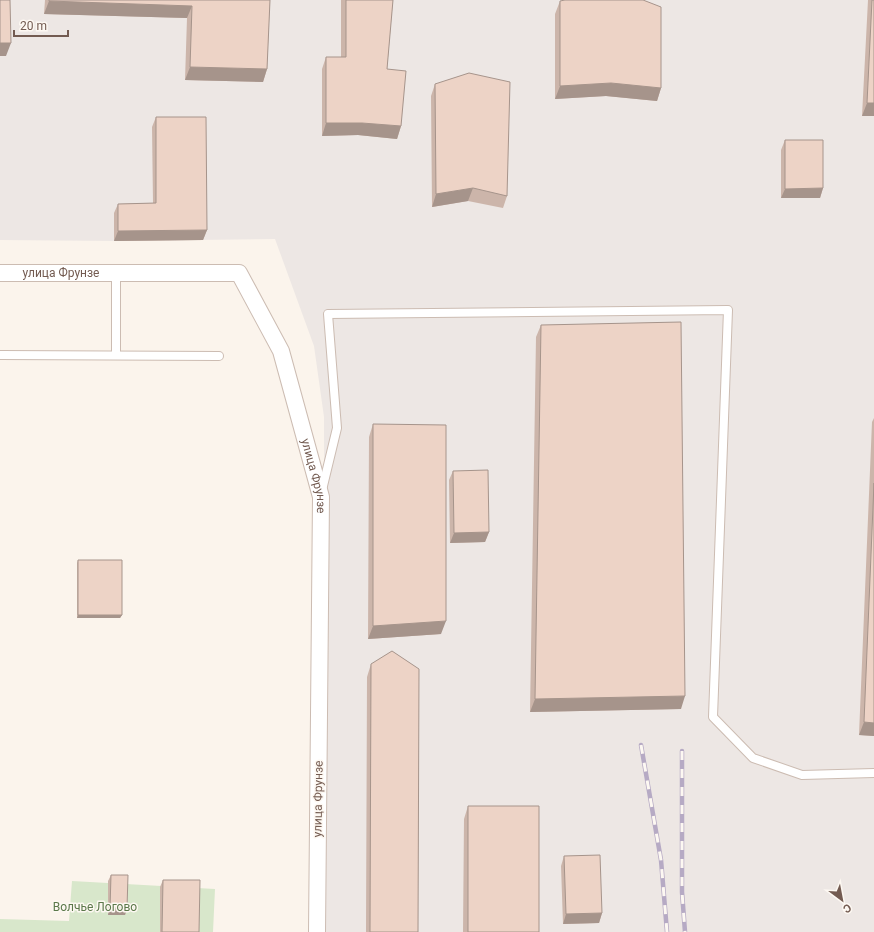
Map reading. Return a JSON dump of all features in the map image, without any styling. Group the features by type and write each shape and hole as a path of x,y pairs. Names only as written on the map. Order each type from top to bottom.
{"street":[{"name":"улица Фрунзе","path":"0,272 239,273 281,351 321,497 317,932"}],"lane":[{"path":"116,273 116,355"},
{"path":"321,497 337,428 328,314 728,310 713,717 753,758 802,775 874,773"},
{"path":"0,355 219,356"}],"shaded area":[{"path":"0,0 874,0 874,932 325,932 324,417 314,346 275,239 114,241 0,240"}],"green space":[{"name":"Волчье Логово","path":"72,881 215,889 213,932 0,932 0,919 69,921"}],"building":[{"path":"0,0 10,0 11,43 0,43"},
{"path":"49,0 270,0 267,69 190,67 192,6"},
{"path":"346,0 393,0 387,69 406,71 401,126 362,123 326,123 326,57 346,57"},
{"path":"643,0 661,7 661,88 611,83 560,86 560,1"},
{"path":"872,0 874,0 874,103 867,103"},
{"path":"469,73 510,82 507,196 473,188 436,194 435,84"},
{"path":"156,117 206,117 207,230 118,231 118,204 156,203"},
{"path":"785,140 823,140 823,188 785,189"},
{"path":"681,322 685,696 535,699 541,325"},
{"path":"373,424 446,425 446,621 373,626"},
{"path":"488,470 489,532 454,533 453,471"},
{"path":"874,483 874,723 864,722"},
{"path":"78,560 122,560 122,615 78,615"},
{"path":"392,651 419,669 418,932 370,932 371,664"},
{"path":"468,806 539,806 539,932 468,932"},
{"path":"600,855 602,913 566,914 564,856"},
{"path":"111,875 128,875 127,908 110,908"},
{"path":"163,880 200,880 199,932 162,932"}],"railway":[{"path":"641,745 661,860 667,932"},
{"path":"682,751 682,892 685,932"}]}
